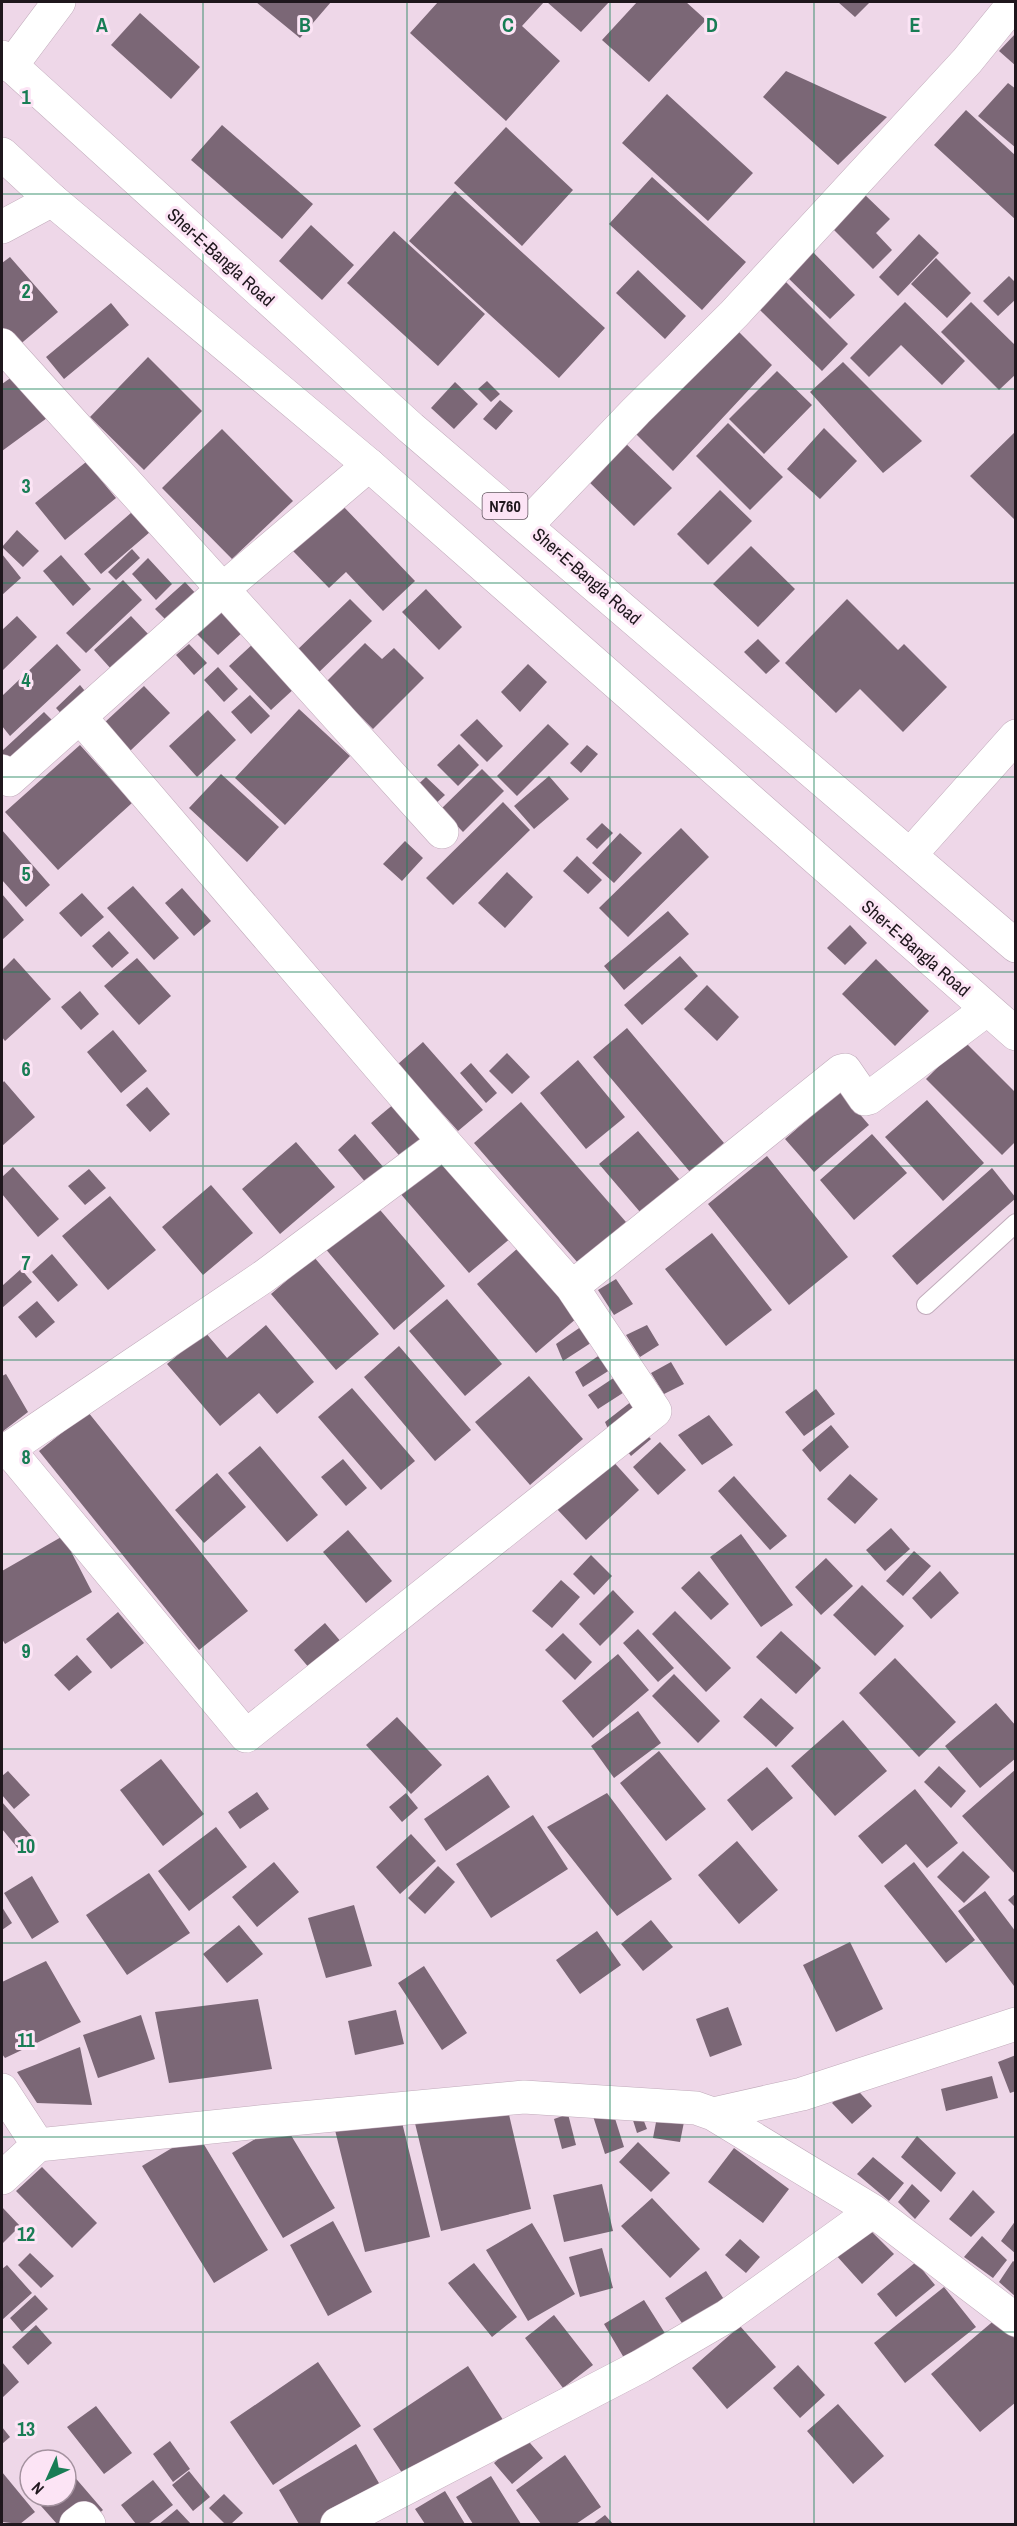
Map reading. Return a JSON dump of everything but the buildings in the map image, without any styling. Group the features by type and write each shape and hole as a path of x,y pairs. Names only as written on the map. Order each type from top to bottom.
{"main road":[{"path":"6,61 59,2"},
{"path":"527,525 636,411 734,314 967,61 1015,2"},
{"name":"Sher-E-Bangla Road","path":"6,61 411,428 1016,946"},
{"name":"Sher-E-Bangla Road","path":"2,154 52,200 369,465 1016,1034"},
{"path":"2,227 52,200"},
{"path":"2,345 442,832"},
{"path":"2,771 9,780 223,589 369,465"},
{"path":"80,717 444,1142 572,1287 655,1411 246,1737 5,1451 263,1277 444,1142"},
{"path":"910,855 1016,736"},
{"path":"572,1287 842,1071 845,1070 865,1099 868,1098 986,1010"},
{"path":"713,2114 802,2094 1016,2024"},
{"path":"2,2090 38,2145"},
{"path":"2,2178 38,2145 524,2097 696,2108 713,2114 873,2211 1016,2320"},
{"path":"337,2524 641,2366 727,2316 873,2211"},
{"path":"76,2524 84,2518 88,2524"}],"lane":[{"path":"926,1305 1016,1223"}]}
